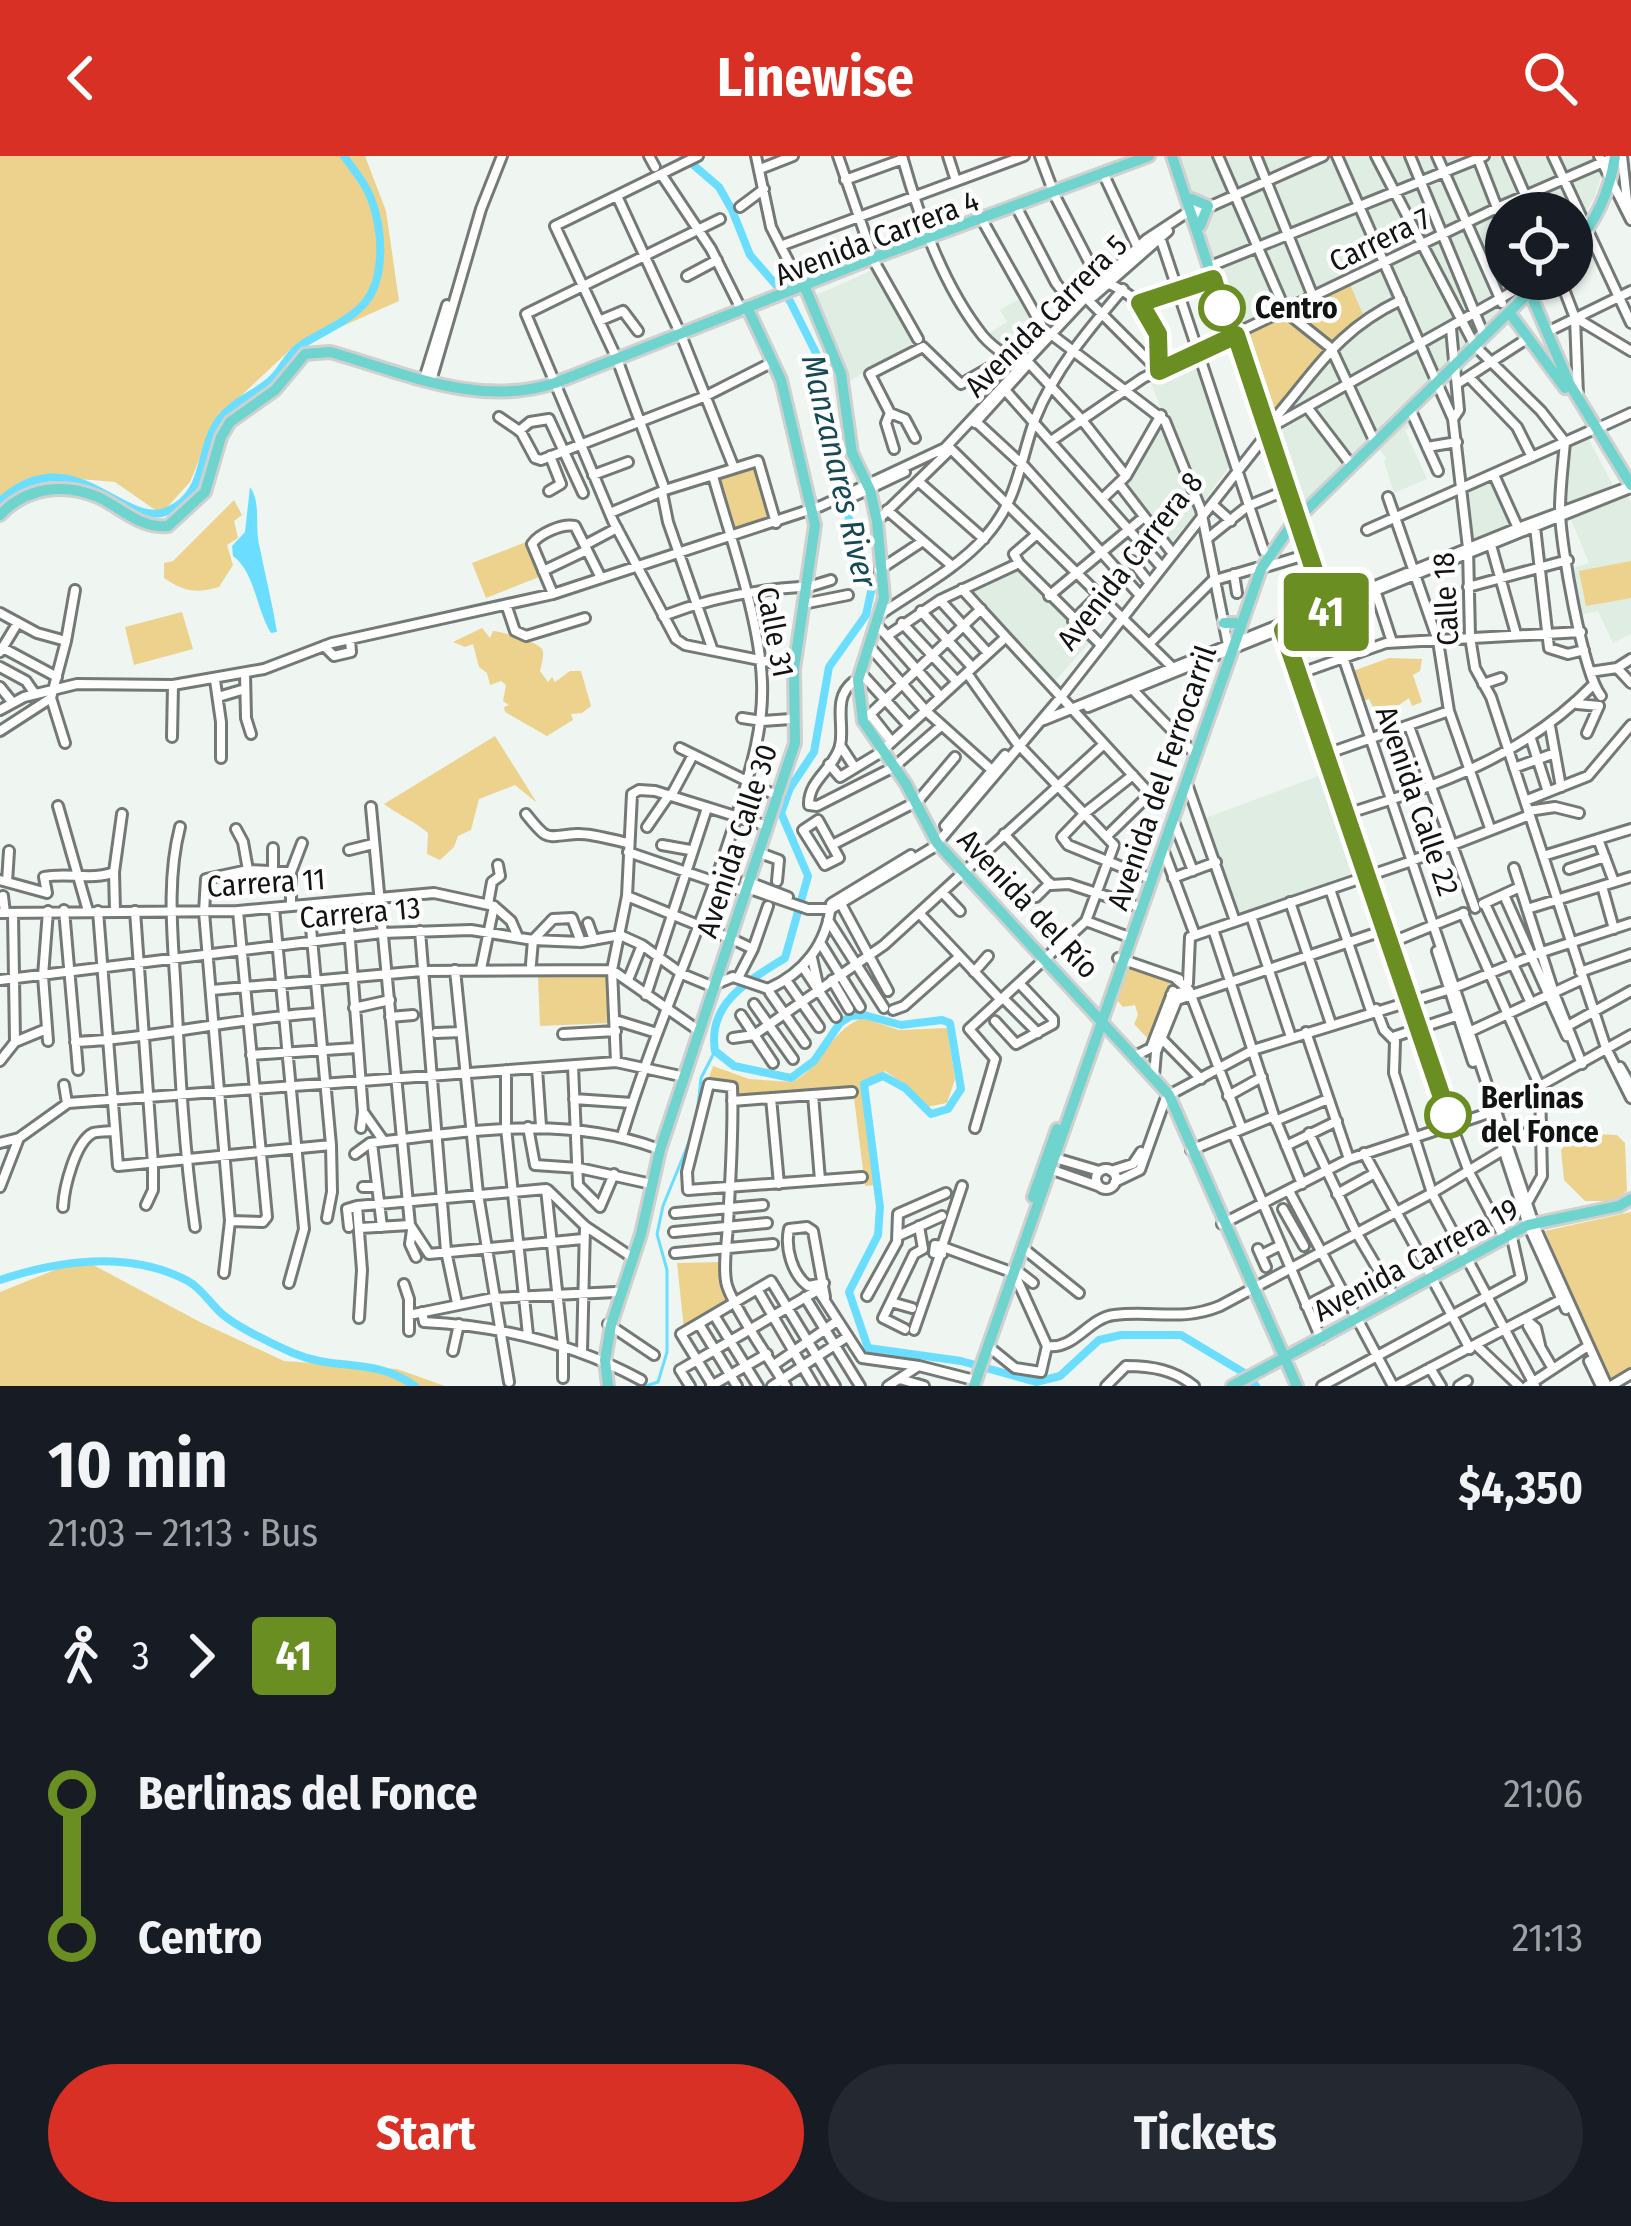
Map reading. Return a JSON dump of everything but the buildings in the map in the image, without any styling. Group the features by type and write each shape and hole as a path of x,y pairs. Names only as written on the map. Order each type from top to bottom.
{"main road":[{"name":"Avenida Carrera 4","path":"0,515 21,496 40,489 90,494 146,524 168,526 205,492 230,422 275,390 305,354 330,352 428,380 517,394 755,310 1149,156"},
{"name":"Avenida Carrera 4","path":"1104,175 1171,156"},
{"name":"Avenida Calle 22","path":"1171,156 1234,336"},
{"path":"1593,209 1610,166"},
{"name":"Avenida Carrera 4","path":"982,220 1054,194"},
{"name":"Avenida Calle 22","path":"1192,213 1214,265 1283,491 1295,513"},
{"name":"Avenida del Río","path":"800,290 837,376 848,454 877,521 882,625 856,677"},
{"name":"Avenida del Ferrocarril","path":"972,1381 1264,551 1295,513 1455,363 1513,300"},
{"path":"1536,300 1578,400 1630,488"},
{"path":"1505,307 1630,488"},
{"name":"Avenida Calle 30","path":"746,886 760,854 790,742 791,626 814,512 755,310"},
{"name":"Avenida del Ferrocarril","path":"1230,648 1229,623 1295,513 1437,380"},
{"name":"Avenida Calle 22","path":"1265,437 1295,513"},
{"name":"Avenida del Río","path":"863,490 880,569 876,614 856,677 864,719 934,843 1154,1077 1192,1150 1294,1386"},
{"name":"Avenida Calle 30","path":"606,1386 609,1324 631,1257 656,1148 796,743 794,669 802,587"},
{"name":"Avenida del Ferrocarril","path":"1099,1015 1136,906 1173,819 1192,752"},
{"name":"Avenida Calle 30","path":"609,1324 695,1028 715,983"},
{"name":"Avenida del Río","path":"1099,1015 1165,1096"},
{"name":"Avenida del Ferrocarril","path":"1012,1270 1049,1162"},
{"name":"Avenida Carrera 19","path":"1232,1386 1532,1226 1631,1202"},
{"name":"Avenida Carrera 19","path":"1284,1361 1433,1280"},
{"name":"Avenida Carrera 19","path":"1243,1386 1255,1377"}],"street":[{"path":"428,380 479,200 499,156"},
{"path":"649,156 755,310"},
{"path":"760,162 793,156"},
{"path":"838,156 874,261 920,343 961,384 1008,357"},
{"path":"948,156 956,181"},
{"path":"783,245 914,198 996,161 1024,156"},
{"path":"1040,156 1054,194 1103,284 1123,290 1140,303 1158,334 1159,371"},
{"path":"1218,156 1286,312 1331,348 1373,438"},
{"path":"1256,156 1313,299"},
{"name":"Avenida Carrera 5","path":"1052,336 1075,308 1139,250 1192,213 1323,156"},
{"name":"Calle 18","path":"1337,156 1453,419 1463,489 1473,662 1514,768 1608,1049 1631,1098"},
{"path":"1376,156 1462,322 1491,363 1541,411 1564,442 1560,515 1584,650 1600,701 1587,733"},
{"path":"1410,156 1475,315 1477,340"},
{"path":"1265,437 1307,407 1421,344 1475,315 1505,307 1437,156"},
{"path":"1508,156 1524,192"},
{"path":"1553,156 1569,192"},
{"path":"696,157 658,171 555,226 642,421 712,648"},
{"path":"845,180 902,157 930,240 983,336 1052,386 1082,420 1170,550"},
{"path":"1214,265 1480,157 1492,192"},
{"name":"Avenida del Río","path":"760,162 771,227 800,290"},
{"name":"Avenida del Río","path":"760,162 800,290"},
{"path":"1610,166 1629,187 1630,216"},
{"path":"1610,166 1630,216"},
{"name":"Carrera 7","path":"1535,192 1610,166 1629,187"},
{"path":"1104,175 1139,250"},
{"path":"740,207 764,189"},
{"path":"616,196 681,335 734,468"},
{"path":"1018,210 1056,283 1075,308"},
{"name":"Avenida Carrera 5","path":"1139,250 1192,213"},
{"name":"Carrera 7","path":"1051,442 1159,371 1485,214"},
{"path":"720,219 526,314 610,513 676,640 790,666"},
{"path":"982,220 1028,306 1052,336 1161,415 1202,513 1229,623"},
{"path":"1160,237 1264,551"},
{"path":"1593,242 1631,323"},
{"path":"687,276 718,260"},
{"path":"1140,303 1213,279"},
{"name":"Avenida Carrera 5","path":"350,639 507,607 814,512 951,449 1103,284"},
{"path":"882,625 984,539 1024,466 1034,422 1052,386 1072,351 1123,290"},
{"path":"1546,332 1631,291"},
{"path":"1265,437 1331,348 1367,316 1401,300"},
{"path":"1568,300 1575,317 1578,400"},
{"path":"1088,301 1159,371"},
{"path":"599,321 623,311 638,331"},
{"path":"1575,317 1631,352"},
{"path":"1451,328 1459,410 1453,419"},
{"path":"1457,384 1529,338"},
{"path":"915,438 905,419 890,413 870,374 920,343"},
{"path":"500,417 519,431 535,458 545,458 706,396 771,363"},
{"path":"985,370 1159,564"},
{"path":"1469,376 1517,427 1532,457"},
{"path":"1307,407 1348,462"},
{"path":"1410,410 1438,471"},
{"path":"890,413 886,423 894,449"},
{"path":"1367,530 1631,413"},
{"path":"1102,499 1123,480 1161,415"},
{"path":"519,431 530,422 550,419 584,494"},
{"path":"974,420 1024,466 1137,592"},
{"name":"Avenida Carrera 5","path":"863,490 945,448 974,420"},
{"name":"Avenida Carrera 8","path":"834,908 934,843 1265,437"},
{"name":"Avenida Carrera 8","path":"1121,616 1265,437"},
{"path":"1427,447 1457,442"},
{"path":"877,521 951,449 1175,670"},
{"path":"1617,463 1631,456"},
{"path":"545,458 561,484 549,491"},
{"path":"610,513 758,461 776,523"},
{"path":"593,475 628,462"},
{"path":"1494,475 1518,528"},
{"name":"Calle 31","path":"622,1136 644,1066 717,880 762,721 761,662 713,476"},
{"path":"918,482 984,539"},
{"path":"1034,726 1518,528 1630,488"},
{"path":"1208,538 1248,506 1283,491"},
{"path":"1388,496 1438,641 1449,711 1490,828"},
{"path":"1212,504 1231,521"},
{"path":"887,510 951,565"},
{"name":"Avenida Calle 22","path":"1295,513 1325,610"},
{"name":"Avenida Calle 22","path":"1295,513 1532,1226 1606,1386"},
{"path":"1468,551 1560,515"},
{"path":"1049,596 1144,517"},
{"path":"553,594 532,544 568,524 575,526 601,578"},
{"path":"1535,527 1550,649 1568,654 1584,650"},
{"path":"543,571 617,528"},
{"path":"882,625 902,623 1016,558 1037,534"},
{"path":"880,569 923,541"},
{"path":"1491,545 1516,634"},
{"path":"1149,644 1216,578 1305,554"},
{"path":"1016,558 1099,644"},
{"path":"1468,587 1568,560"},
{"path":"1132,561 1147,580"},
{"path":"1230,648 1414,573"},
{"path":"1234,574 1238,593"},
{"path":"663,616 744,593 831,580"},
{"path":"962,589 1150,794 1111,839 1108,863 1086,921 969,1029 995,1059 975,1128"},
{"path":"65,742 52,694 75,590"},
{"path":"1376,592 1392,642"},
{"path":"1073,621 1099,595"},
{"path":"802,604 848,596"},
{"path":"940,600 988,653"},
{"path":"507,607 514,628 523,635 585,618"},
{"path":"864,719 981,610"},
{"path":"921,611 970,670 1017,744 1111,839"},
{"path":"0,613 15,628"},
{"path":"902,623 957,682"},
{"path":"0,625 67,641"},
{"path":"882,625 941,697"},
{"path":"15,628 2,650 57,676"},
{"path":"1283,630 1452,1126 1469,1172 1508,1238 1521,1278 1322,1386"},
{"path":"1298,674 1392,642 1581,632"},
{"path":"829,764 841,777 884,749 1006,637"},
{"path":"0,710 35,694 113,681 172,685 215,680 245,673 324,646 350,639 351,652 334,656 324,646"},
{"path":"870,646 926,711 993,771"},
{"path":"1590,672 1617,668 1631,659"},
{"path":"0,667 26,681 35,694"},
{"path":"1617,668 1631,683"},
{"path":"1073,710 1175,670"},
{"path":"245,673 251,734"},
{"path":"909,726 856,677 842,696 840,746 810,790 808,805 817,806 892,768 941,726"},
{"path":"1484,684 1501,678"},
{"path":"215,680 221,758"},
{"path":"172,685 172,737"},
{"path":"1346,814 1430,786 1531,739 1593,685"},
{"path":"0,688 13,703"},
{"path":"218,697 244,688"},
{"path":"1132,690 1192,752"},
{"path":"0,731 52,694"},
{"path":"1575,704 1600,701"},
{"path":"1326,754 1449,711"},
{"path":"742,718 791,719"},
{"path":"1321,1339 1237,1131 1191,990 1186,943 1195,935 1409,862 1490,828 1528,809 1548,792 1588,776 1631,724"},
{"path":"1409,725 1451,844 1531,1003"},
{"path":"1550,726 1562,787"},
{"path":"1531,739 1548,792"},
{"path":"733,1038 754,1035 869,955 1104,744"},
{"path":"840,746 855,768"},
{"path":"680,748 776,795"},
{"path":"1514,768 1555,753"},
{"path":"646,827 693,755"},
{"path":"813,847 914,803 955,757"},
{"path":"1133,776 1063,835 1068,845 1148,878"},
{"path":"1186,782 1235,921"},
{"path":"616,1062 613,968 627,896 635,791 670,796 764,825"},
{"path":"58,806 93,911 120,1166 332,1145"},
{"path":"371,807 410,1244 416,1258"},
{"path":"1528,809 1555,807 1579,813"},
{"path":"646,995 707,808"},
{"path":"115,911 114,872 122,814"},
{"path":"526,814 540,832 551,836 569,838 580,833 717,880 808,906 834,908 869,955 888,991"},
{"path":"1173,819 1193,871"},
{"path":"818,820 831,842 841,862 823,865 804,826 818,820"},
{"path":"179,827 172,856 174,960 181,1093 196,1227"},
{"path":"236,829 244,842 248,870"},
{"path":"1543,856 1631,829"},
{"path":"1004,834 1050,883 1136,906"},
{"path":"1598,839 1614,882"},
{"path":"291,906 291,872 302,843"},
{"path":"349,850 373,844"},
{"path":"662,845 690,850"},
{"path":"1162,847 1195,935"},
{"path":"273,848 273,871"},
{"path":"10,851 4,881 47,893"},
{"path":"760,854 778,859 777,881"},
{"path":"1569,869 1605,857"},
{"path":"1173,878 1216,862"},
{"path":"482,966 492,882 500,876 498,865"},
{"path":"1514,868 1537,954 1581,1065"},
{"path":"224,1273 232,1221 212,1026 204,912 207,877 248,870 291,872"},
{"path":"48,1041 43,976 50,911 44,878 114,872"},
{"path":"1527,909 1630,881"},
{"path":"1036,898 1050,883"},
{"path":"1602,886 1614,929"},
{"path":"1390,943 1520,887"},
{"path":"1330,889 1373,1010 1394,1039 1394,1073 1432,1192 1528,1385"},
{"path":"942,892 960,910"},
{"name":"Carrera 11","path":"6,913 204,912 434,893 491,905"},
{"path":"1504,895 1537,954"},
{"path":"0,1061 15,1042 14,980 3,896"},
{"path":"627,896 753,949"},
{"path":"347,901 361,1128"},
{"path":"1290,902 1331,1024"},
{"path":"491,905 514,926 518,937"},
{"path":"739,978 768,905"},
{"path":"309,906 332,1145 327,1218"},
{"path":"274,908 304,1229 289,1283"},
{"path":"620,935 682,974 715,983 739,978 768,989 812,958 834,908"},
{"path":"834,908 854,964 889,1009 904,1006 959,956"},
{"path":"64,910 77,1070"},
{"path":"135,910 153,1164 153,1188 146,1205"},
{"path":"232,1221 263,1222 267,1217 238,910"},
{"path":"920,914 1038,1033"},
{"path":"1463,914 1540,1087 1542,1176 1527,1203"},
{"path":"1251,916 1291,1036"},
{"path":"531,964 533,940 554,919 572,918 581,942"},
{"path":"1086,921 1126,936"},
{"path":"588,923 594,940"},
{"path":"1049,1162 1099,1172 1138,1160 1165,1096 1253,1050 1451,988 1631,924"},
{"path":"1171,995 1384,928"},
{"path":"1214,929 1275,1118 1302,1184"},
{"path":"420,931 446,1251 457,1304"},
{"name":"Carrera 13","path":"0,980 382,933 488,932 581,942 620,935"},
{"path":"820,943 825,984"},
{"path":"628,980 642,945"},
{"path":"1469,1032 1631,954"},
{"path":"974,972 988,956"},
{"path":"812,958 836,1017"},
{"path":"1121,959 1177,979 1191,990"},
{"path":"482,966 613,968"},
{"path":"212,990 482,966 613,968 695,1028"},
{"path":"803,968 855,1008"},
{"path":"455,970 478,1194 508,1382"},
{"path":"1154,1077 1159,1036 1177,979"},
{"path":"786,980 819,1027"},
{"path":"994,1022 1016,1044 1053,1024 1019,983"},
{"path":"1135,1056 1150,1049 1174,1003 1191,990"},
{"path":"770,993 805,1042"},
{"path":"1566,1028 1630,994"},
{"path":"354,1007 390,1000"},
{"path":"754,1004 793,1059"},
{"path":"75,1042 141,1038 249,1019 317,1013"},
{"path":"391,1016 413,1015"},
{"path":"741,1015 772,1063"},
{"path":"1394,1039 1461,1017"},
{"name":"Avenida Calle 22","path":"1461,1017 1493,1112"},
{"path":"563,1034 615,1026 657,1033"},
{"path":"15,1042 44,1030"},
{"path":"1306,1031 1349,1159"},
{"path":"436,1034 461,1032"},
{"path":"1159,1036 1202,1079"},
{"path":"1225,1223 1349,1159 1493,1112 1631,1038"},
{"path":"251,1055 356,1048"},
{"name":"Calle 18","path":"1608,1049 1631,1086"},
{"path":"0,1145 20,1138 67,1103 110,1098 616,1062 683,1076"},
{"path":"573,1066 578,1182 598,1206 603,1205 614,1174"},
{"path":"537,1069 541,1126"},
{"path":"506,1070 506,1128 528,1335"},
{"path":"1228,1096 1262,1077"},
{"path":"784,1383 726,1283 728,1208 729,1188 732,1126 728,1116 732,1106 730,1086 709,1084 687,1172 689,1190 729,1188 862,1177"},
{"path":"64,1085 67,1103"},
{"path":"732,1106 852,1092"},
{"path":"813,1095 820,1180"},
{"path":"1049,1162 1108,1189 1140,1170 1165,1096"},
{"path":"771,1098 779,1184"},
{"path":"574,1099 632,1103"},
{"path":"1192,1150 1328,1099"},
{"path":"363,1112 383,1141"},
{"path":"1286,1146 1337,1121"},
{"path":"1046,1346 1064,1346 1112,1315 1192,1316 1469,1172 1543,1124"},
{"path":"356,1154 370,1143 383,1141 541,1126 622,1136 656,1148"},
{"path":"528,1127 532,1162 537,1166 578,1168 647,1183"},
{"path":"63,1207 67,1178 86,1139 113,1130"},
{"path":"1309,1133 1356,1232 1395,1298"},
{"path":"0,1187 20,1138"},
{"path":"370,1143 382,1227"},
{"name":"Avenida Calle 22","path":"1505,1147 1532,1226 1586,1347"},
{"path":"1364,1153 1451,1316 1474,1348 1528,1385"},
{"path":"1111,1171 1115,1182"},
{"path":"1098,1186 1099,1172"},
{"path":"1337,1194 1375,1173"},
{"path":"363,1186 377,1187"},
{"path":"934,1249 915,1330 934,1249 962,1186"},
{"path":"141,1189 153,1188"},
{"path":"359,1318 361,1256 352,1208 546,1189 585,1226 631,1257"},
{"path":"546,1189 563,1346 562,1378"},
{"path":"1289,1191 1395,1386 1562,1299"},
{"path":"867,1296 898,1236 900,1212 946,1193"},
{"path":"675,1213 763,1205"},
{"path":"1283,1209 1304,1246"},
{"path":"898,1236 942,1216"},
{"path":"1262,1257 1306,1222"},
{"path":"674,1232 767,1223"},
{"path":"582,1352 585,1226"},
{"path":"919,1226 934,1249 1012,1270 1033,1283"},
{"path":"411,1227 432,1254 583,1239"},
{"path":"354,1228 411,1227"},
{"path":"821,1286 800,1280 789,1250 789,1229 813,1231 825,1300 862,1358 919,1366 972,1381"},
{"path":"676,1253 773,1244"},
{"path":"1023,1248 1079,1293"},
{"path":"905,1329 883,1318 910,1263 934,1249"},
{"path":"910,1263 926,1268"},
{"path":"986,1348 1015,1368 1040,1373 1046,1346 1012,1270"},
{"path":"767,1354 712,1386 681,1334 771,1281 835,1386"},
{"path":"900,1282 914,1286"},
{"path":"404,1284 409,1331"},
{"path":"690,1386 680,1370 821,1286"},
{"path":"1306,1306 1340,1288"},
{"path":"757,1289 814,1386"},
{"path":"409,1315 493,1298 616,1292"},
{"path":"805,1297 860,1386"},
{"path":"890,1302 912,1308"},
{"path":"422,1312 424,1322 528,1335 604,1359 641,1380"},
{"path":"714,1315 755,1385"},
{"path":"774,1365 837,1321"},
{"path":"782,1332 796,1322"},
{"path":"453,1351 459,1324"},
{"path":"609,1324 654,1354"},
{"path":"699,1324 737,1386"},
{"path":"772,1386 784,1383 847,1337"},
{"path":"1540,1345 1553,1369"},
{"path":"1528,1385 1586,1347"},
{"path":"872,1361 888,1386 919,1366"},
{"path":"1106,1386 1126,1366 1180,1374 1194,1386"},
{"path":"1430,1368 1441,1386"},
{"path":"1606,1386 1631,1374"},
{"path":"902,1381 924,1386"}],"shaded area":[{"path":"0,156 365,156 386,211 399,301 291,349 216,419 190,482 161,514 115,482 44,476 0,496"},
{"path":"1173,156 1608,156 1593,200 1593,192 1485,192 1485,300 1512,300 1292,517"},
{"path":"873,270 916,343 846,383 812,297"},
{"path":"1350,284 1364,317 1329,345 1292,313"},
{"path":"1019,299 1036,327 1029,341 1035,347 1019,365 985,336 1007,322 1000,310"},
{"path":"1285,316 1325,350 1269,421 1240,338"},
{"path":"1194,357 1229,467 1200,507 1149,378"},
{"path":"1410,416 1415,424 1405,430 1427,479 1394,493 1386,458 1378,447"},
{"path":"1160,419 1196,513 1172,542 1123,486"},
{"path":"1587,436 1614,487 1564,507 1569,445"},
{"path":"756,463 773,521 732,534 717,476"},
{"path":"1494,480 1515,527 1471,544 1466,491"},
{"path":"1626,494 1631,502 1631,634 1613,643 1598,611 1581,615 1573,568 1589,563 1570,517"},
{"path":"234,500 242,515 234,521 238,538 227,545 233,565 219,587 190,590 164,578 164,563 173,561"},
{"path":"526,542 539,577 486,598 472,563"},
{"path":"1631,561 1631,598 1586,606 1579,571"},
{"path":"1016,567 1091,641 1054,682 969,590"},
{"path":"182,612 193,649 134,665 125,627"},
{"path":"482,628 490,638 497,631 539,646 543,654 540,671 548,682 581,671 591,706 571,714 573,720 547,736 505,712 509,705 503,701 506,685 501,681 490,685 473,644 465,647 453,642"},
{"path":"1389,658 1422,659 1420,671 1413,675 1422,702 1412,706 1409,698 1389,712 1391,719 1381,723 1369,699 1363,701 1353,671"},
{"path":"495,736 537,803 515,785 479,799 471,830 458,836 440,860 427,854 428,833 384,804"},
{"path":"1326,773 1360,870 1237,917 1203,819"},
{"path":"1126,964 1173,981 1151,1042 1134,1024 1135,1005 1123,1007 1114,997"},
{"path":"609,973 611,1023 540,1026 538,976"},
{"path":"863,1018 899,1030 947,1028 955,1079 947,1103 926,1107 885,1071 863,1082 876,1185 865,1186 853,1090 734,1098 732,1089 705,1089 713,1066 749,1079 792,1082 812,1067 842,1031"},
{"path":"1575,1133 1617,1135 1625,1143 1627,1191 1615,1201 1585,1201 1564,1180 1561,1150"},
{"path":"1631,1212 1631,1369 1608,1382 1545,1231"},
{"path":"82,1259 284,1361 397,1369 445,1386 0,1386 0,1292"},
{"path":"723,1262 721,1285 732,1302 684,1329 677,1263"}],"water":[{"path":"250,487 277,632 271,633 246,571 233,556 232,546 245,532"}],"waterway":[{"path":"0,501 27,483 51,478 74,480 151,514 181,503 196,482 220,419 270,381 295,350 347,319 370,295 379,265 376,214 363,182 344,156"},
{"name":"Manzanares River","path":"683,156 719,187 750,255 790,301 817,355 831,466 872,587 866,615 829,667 814,752 790,788 781,813 808,876 785,958 745,984 724,1006 714,1034 715,1051 734,1066 791,1078 814,1061 840,1023 851,1016 901,1025 950,1023 961,1089 948,1109 931,1114 905,1088 883,1076 864,1084 880,1207 878,1235 849,1292 868,1348 961,1361 1036,1382 1060,1376 1099,1340 1121,1335 1181,1335 1246,1374 1256,1386"},
{"path":"697,1115 701,1078 715,1051"},
{"path":"646,1386 658,1382 667,1352 667,1270 657,1234 663,1206 694,1130"},
{"path":"0,1280 70,1263 142,1265 188,1281 227,1318 285,1350 309,1359 384,1371 415,1386"}],"bus line":[{"name":"41","path":"1222,308 1213,279 1140,303 1158,334 1159,371 1236,335 1328,612 1283,630 1448,1115"}],"place":[{"name":"Centro","path":"1222,308"},
{"name":"Berlinas del Fonce","path":"1448,1115"}]}
